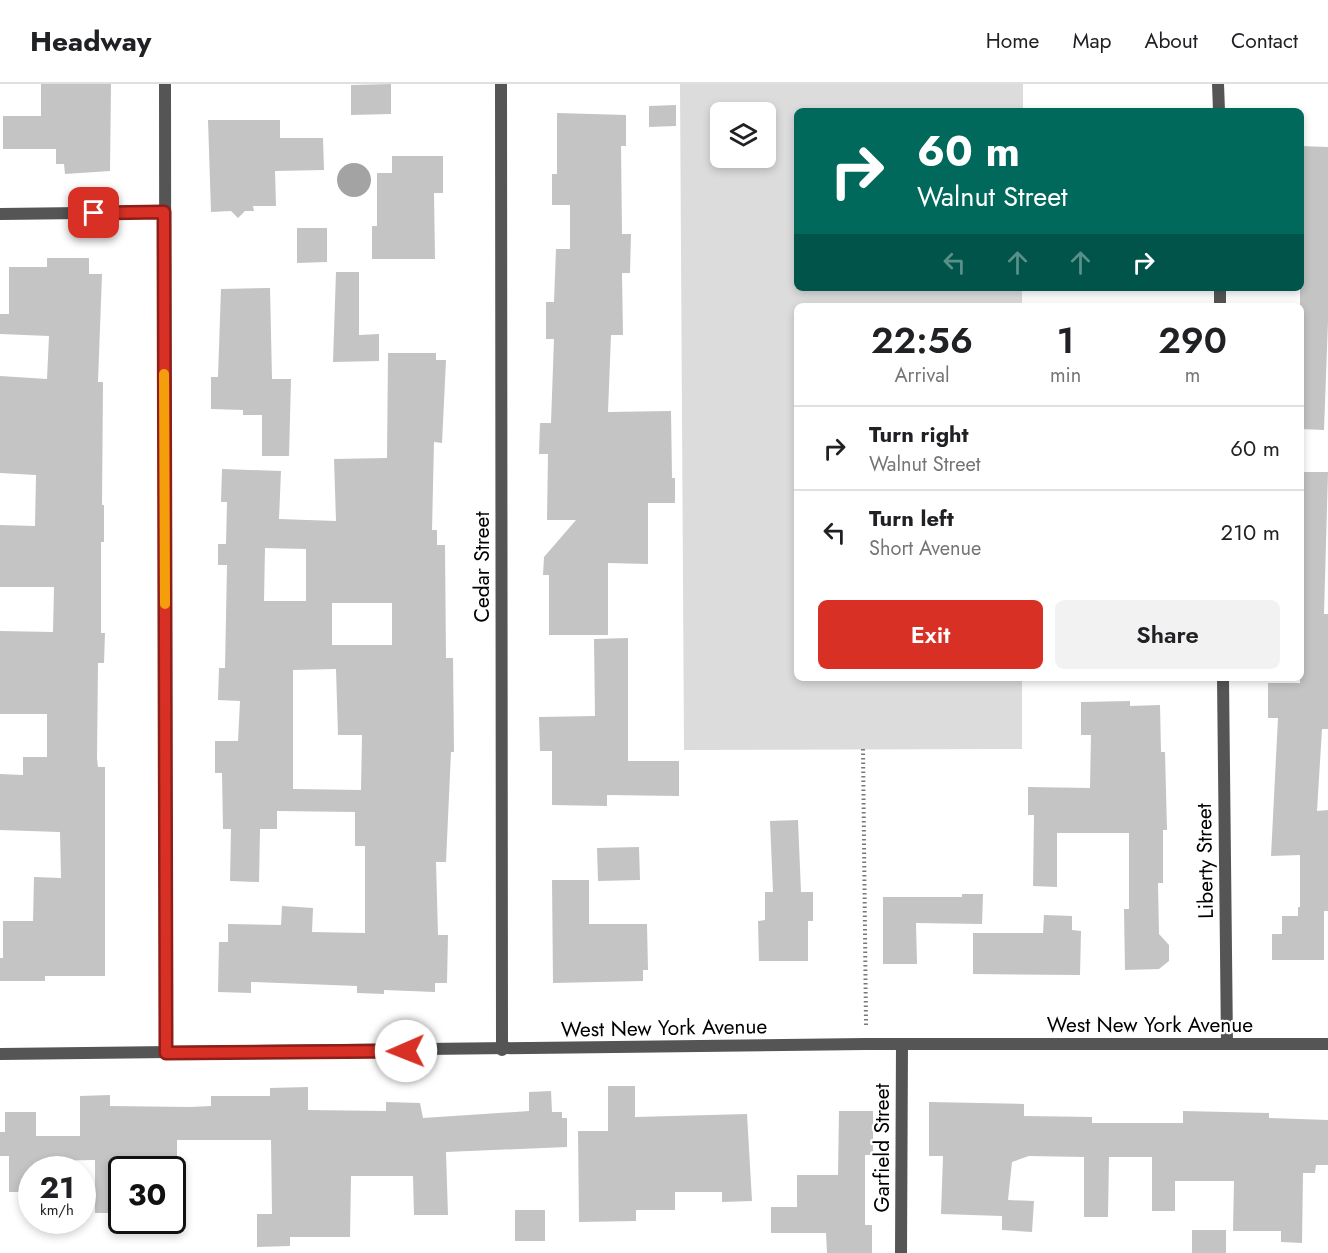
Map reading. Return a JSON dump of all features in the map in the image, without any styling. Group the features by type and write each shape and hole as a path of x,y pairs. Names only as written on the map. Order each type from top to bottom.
{"street":[{"path":"165,84 166,1053"},
{"name":"Cedar Street","path":"501,84 502,1050"},
{"path":"1218,84 1219,108"},
{"path":"0,214 164,212"},
{"name":"Liberty Street","path":"1223,681 1227,1044"},
{"name":"West New York Avenue","path":"0,1054 866,1044 1328,1044"},
{"name":"Garfield Street","path":"901,1253 902,1044"}],"path":[{"path":"863,749 866,1044"}],"shaded area":[{"path":"680,84 1023,84 1023,108 794,108 794,291 1022,291 1022,303 794,303 794,681 1022,681 1022,749 684,750"},
{"path":"354,163 366,168 371,180 366,192 354,197 342,192 337,180 342,168"}],"building":[{"path":"41,84 111,84 110,171 65,174 64,164 56,164 56,149 3,149 3,116 41,116"},
{"path":"391,84 391,114 351,115 351,85"},
{"path":"676,105 676,126 649,127 649,106"},
{"path":"557,113 626,115 626,146 621,146 622,234 631,234 630,273 622,273 623,335 611,335 608,412 671,411 672,478 675,478 675,503 648,503 648,564 608,563 608,635 549,635 549,575 543,575 544,557 576,520 547,520 548,454 539,454 540,423 551,423 554,339 546,339 546,302 554,302 556,249 570,249 570,205 552,205 552,174 557,174"},
{"path":"208,120 280,120 280,138 323,138 324,170 275,171 276,206 253,206 254,211 245,211 238,218 231,211 211,212"},
{"path":"1304,146 1328,147 1328,321 1324,430 1304,429 1304,303 1300,303 1300,291 1304,291"},
{"path":"392,156 443,156 443,193 434,193 435,259 372,259 372,226 377,226 377,173 392,173"},
{"path":"297,228 327,228 327,262 297,263"},
{"path":"47,258 89,258 89,274 102,274 98,382 103,382 104,542 101,542 101,633 105,633 104,663 98,663 97,758 98,767 105,767 105,976 45,976 45,981 0,981 0,958 3,958 3,921 33,921 34,877 61,878 60,832 0,830 0,774 23,775 23,757 47,757 47,714 0,714 0,631 53,632 54,587 0,587 0,525 35,526 36,475 0,473 0,376 47,379 49,336 0,334 0,314 9,314 9,267 47,267"},
{"path":"336,272 359,272 359,335 379,334 379,361 333,362"},
{"path":"270,288 272,379 291,379 289,456 262,456 262,415 243,415 243,410 211,409 211,377 218,377 221,289"},
{"path":"388,353 436,353 436,360 446,360 442,443 434,442 432,530 437,530 437,545 445,545 446,658 453,658 454,752 451,752 446,862 436,862 438,935 448,935 447,983 435,983 435,992 384,990 384,994 357,993 357,986 251,982 251,993 218,992 219,942 228,942 228,924 281,925 282,906 313,908 312,932 365,933 365,846 355,846 355,812 277,811 277,829 260,829 259,882 230,881 231,829 223,829 222,773 215,773 215,741 238,741 240,701 218,700 219,668 225,668 227,565 218,565 218,544 226,544 227,502 221,502 222,469 281,471 279,519 336,521 334,459 387,458","holes":["265,548 306,549 306,601 264,601","332,603 392,603 392,645 332,645","336,669 338,735 362,735 361,790 293,789 293,670"]},
{"path":"1304,472 1328,472 1324,614 1328,614 1328,729 1322,729 1317,811 1328,810 1328,911 1324,911 1324,960 1272,960 1272,934 1282,934 1282,916 1298,916 1300,855 1271,856 1278,718 1268,718 1268,683 1304,681"},
{"path":"628,638 628,761 679,761 679,796 607,795 607,806 552,805 552,751 540,751 539,717 595,716 594,639"},
{"path":"1130,701 1130,706 1160,705 1161,752 1165,752 1167,830 1163,830 1163,883 1158,883 1159,934 1169,945 1169,961 1159,969 1125,970 1124,909 1129,909 1129,833 1057,833 1057,887 1033,886 1034,815 1028,815 1028,787 1090,788 1091,735 1081,735 1081,702"},
{"path":"798,820 801,892 813,892 813,921 808,921 808,961 759,961 758,921 765,920 765,892 773,892 770,821"},
{"path":"639,847 640,880 598,881 597,848"},
{"path":"552,880 589,880 589,924 647,924 648,970 643,970 643,981 553,983"},
{"path":"962,894 983,894 982,924 916,923 917,964 883,964 883,897 962,897"},
{"path":"1044,915 1072,916 1072,930 1081,931 1080,975 973,974 973,933 1043,933"},
{"path":"608,1086 635,1086 635,1117 747,1114 752,1201 722,1202 722,1192 675,1192 675,1210 636,1210 636,1221 579,1222 578,1131 608,1131"},
{"path":"308,1087 308,1110 386,1111 386,1102 420,1103 423,1118 529,1111 529,1092 551,1091 552,1112 562,1112 562,1118 567,1118 567,1147 446,1152 448,1215 414,1215 413,1176 351,1176 350,1237 290,1237 290,1246 257,1247 257,1214 272,1214 271,1140 177,1140 177,1156 108,1156 108,1213 96,1213 96,1156 18,1156 18,1192 9,1192 9,1156 0,1156 0,1132 5,1132 5,1112 36,1112 36,1136 80,1136 80,1096 110,1095 110,1106 190,1107 211,1106 211,1096 270,1096 270,1088"},
{"path":"929,1102 1024,1104 1024,1116 1092,1117 1092,1123 1183,1123 1183,1111 1269,1113 1269,1118 1328,1120 1328,1165 1316,1165 1315,1173 1303,1173 1302,1243 1281,1242 1281,1231 1233,1231 1234,1181 1175,1181 1175,1211 1152,1211 1152,1157 1109,1157 1108,1217 1084,1217 1084,1157 1029,1156 1012,1162 1008,1200 1034,1201 1032,1232 1002,1230 1002,1216 941,1214 943,1156 929,1156"},
{"path":"839,1111 873,1111 873,1155 865,1155 865,1225 872,1225 872,1253 827,1253 826,1233 771,1233 771,1207 797,1207 797,1175 838,1175"},
{"path":"515,1210 545,1210 545,1241 515,1241"},
{"path":"1192,1230 1226,1230 1226,1253 1192,1253"}],"slow traffic":[{"path":"164,374 165,604"}],"route":[{"path":"94,213 164,212 166,1053 406,1051"}]}
